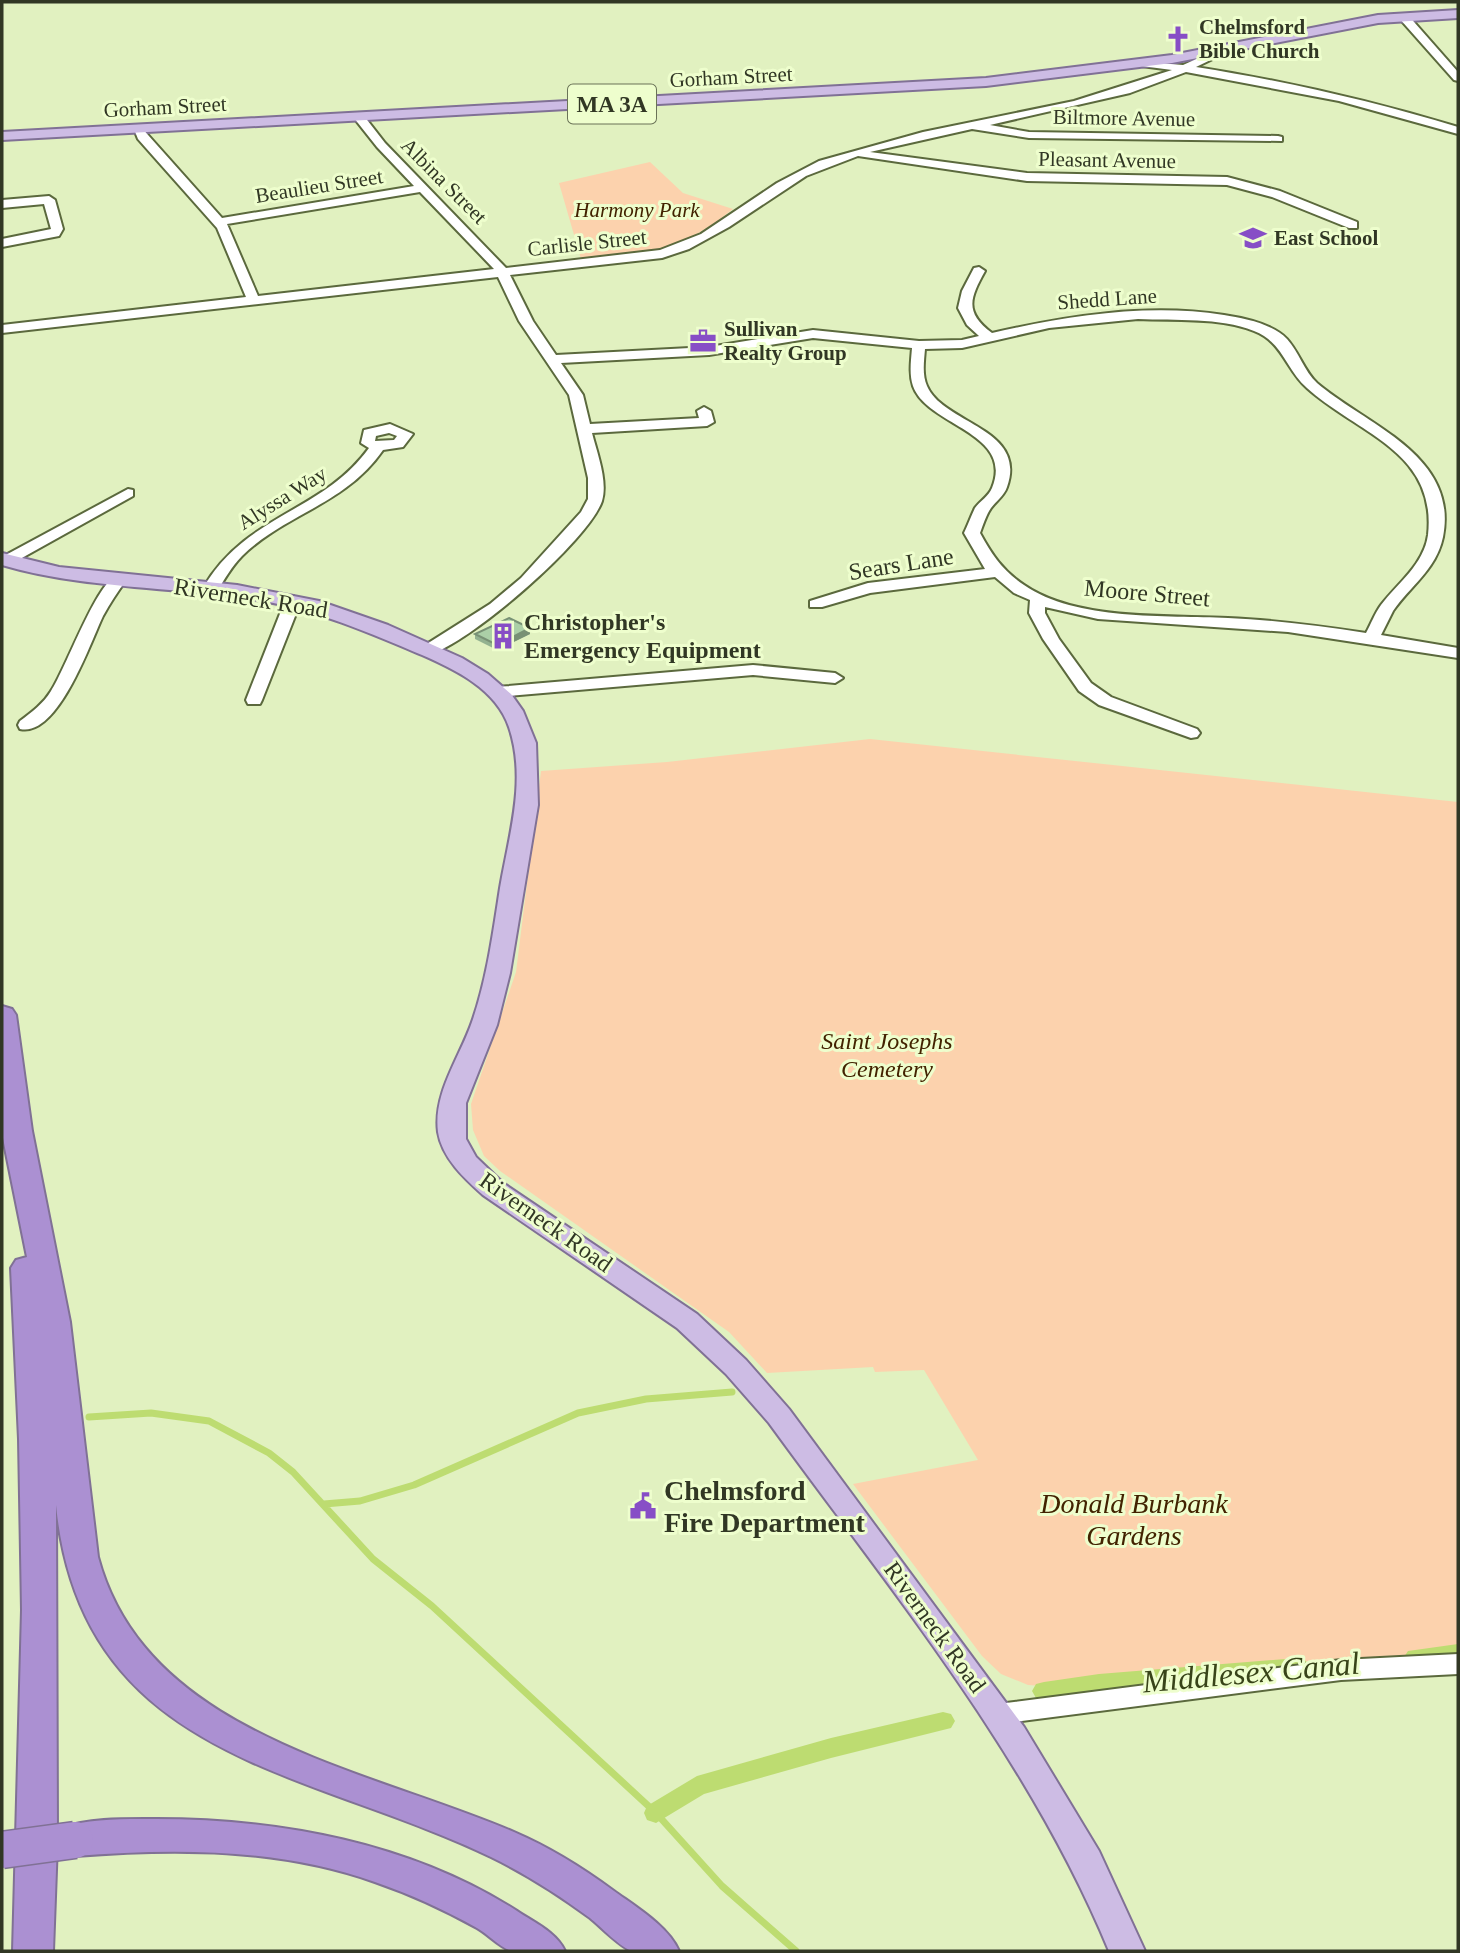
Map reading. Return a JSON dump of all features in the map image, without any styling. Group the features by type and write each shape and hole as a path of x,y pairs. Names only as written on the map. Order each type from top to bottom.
{"highway":[{"path":"2,1015 17,1132 56,1346 79,1554 106,1622 131,1658 162,1691 225,1735 273,1758 444,1820 529,1857 591,1895 659,1951"},
{"path":"17,1132 31,1319 36,1466 38,1703 33,1951"},
{"path":"2,1850 75,1840 182,1833 263,1840 320,1849 403,1872 453,1894 545,1951"}],"main road":[{"name":"Gorham Street","path":"2,136 935,86 1138,64 1221,51 1354,23 1404,16 1458,14"},
{"name":"Riverneck Road","path":"4,560 55,572 211,588 293,601 345,614 428,650 470,672 497,692 514,713 527,757 526,800 496,982 451,1115 454,1144 477,1175 493,1188 667,1305 736,1367 779,1416 999,1714 1029,1759 1085,1856 1109,1903 1128,1951"}],"street":[{"path":"1404,16 1458,78"},
{"name":"Carlisle Street","path":"2,329 501,271 640,258 686,248 716,233 786,181 853,153 1103,98 1189,69 1221,51"},
{"path":"1138,64 1189,69 1374,106 1458,131"},
{"name":"Albina Street","path":"360,118 364,127 496,261 526,321 576,394 585,429 595,492 593,506 584,521 508,598 428,650"},
{"name":"Biltmore Avenue","path":"971,125 1000,133 1029,135 1279,139"},
{"path":"140,129 142,137 220,222 232,242 253,299"},
{"name":"Pleasant Avenue","path":"853,153 1027,177 1227,181 1276,194 1353,225"},
{"name":"Beaulieu Street","path":"220,222 423,188"},
{"path":"2,204 50,200 57,229 55,233 45,237 2,243"},
{"path":"979,271 965,295 964,310 973,327 990,338"},
{"name":"Shedd Lane","path":"552,359 709,351 813,334 919,345 962,344 1049,324 1097,318 1183,315 1260,328 1282,341 1309,383 1336,405 1396,443 1415,461 1430,485 1436,511 1435,538 1420,572 1387,608 1372,637"},
{"name":"Moore Street","path":"919,345 918,374 922,390 933,403 981,433 997,452 1003,467 999,488 983,508 972,533 979,556 1001,580 1038,599 1079,612 1123,619 1260,624 1372,637 1458,653"},
{"path":"585,429 707,422 704,411"},
{"name":"Alyssa Way","path":"211,588 216,578 248,541 344,484 378,446"},
{"path":"4,560 128,493"},
{"name":"Sears Lane","path":"816,604 868,588 994,573"},
{"path":"26,725 40,717 55,699 99,605 119,579"},
{"path":"1038,599 1037,613 1051,639 1085,687 1105,701 1191,733"},
{"path":"254,700 293,601"},
{"path":"497,692 753,670 835,678"},
{"path":"999,1714 1341,1670 1458,1664"}],"green space":[{"name":"Harmony Park","path":"650,162 683,193 733,209 696,234 662,248 581,259 559,183"},
{"name":"Saint Josephs Cemetery","path":"870,739 1458,802 1458,1658 1100,1690 1028,1685 1001,1674 982,1656 853,1484 978,1460 924,1370 875,1372 873,1367 767,1373 729,1332 500,1171 484,1156 473,1130 471,1104 516,972 541,771 667,762"}],"building":[{"name":"Christopher's Emergency Equipment","path":"509,618 530,628 497,645 475,634"}],"waterway":[{"path":"324,1504 360,1501 414,1485 578,1413 646,1399 732,1392"},
{"path":"89,1417 151,1413 209,1421 269,1453 293,1472 373,1559 432,1606 656,1813 722,1886 796,1951"},
{"name":"Middlesex Canal","path":"1416,1657 1458,1653"},
{"name":"Middlesex Canal","path":"1044,1691 1099,1683 1298,1667"},
{"name":"Middlesex Canal","path":"656,1813 697,1786 831,1748 943,1721"}],"place":[{"name":"Chelmsford Bible Church","path":"1178,39"},
{"name":"East School","path":"1253,238"},
{"name":"Sullivan Realty Group","path":"703,341"},
{"name":"Christopher's Emergency Equipment","path":"503,636"},
{"name":"Chelmsford Fire Department","path":"643,1506"}],"park label":[{"name":"Donald Burbank Gardens","path":"1134,1519"}]}
